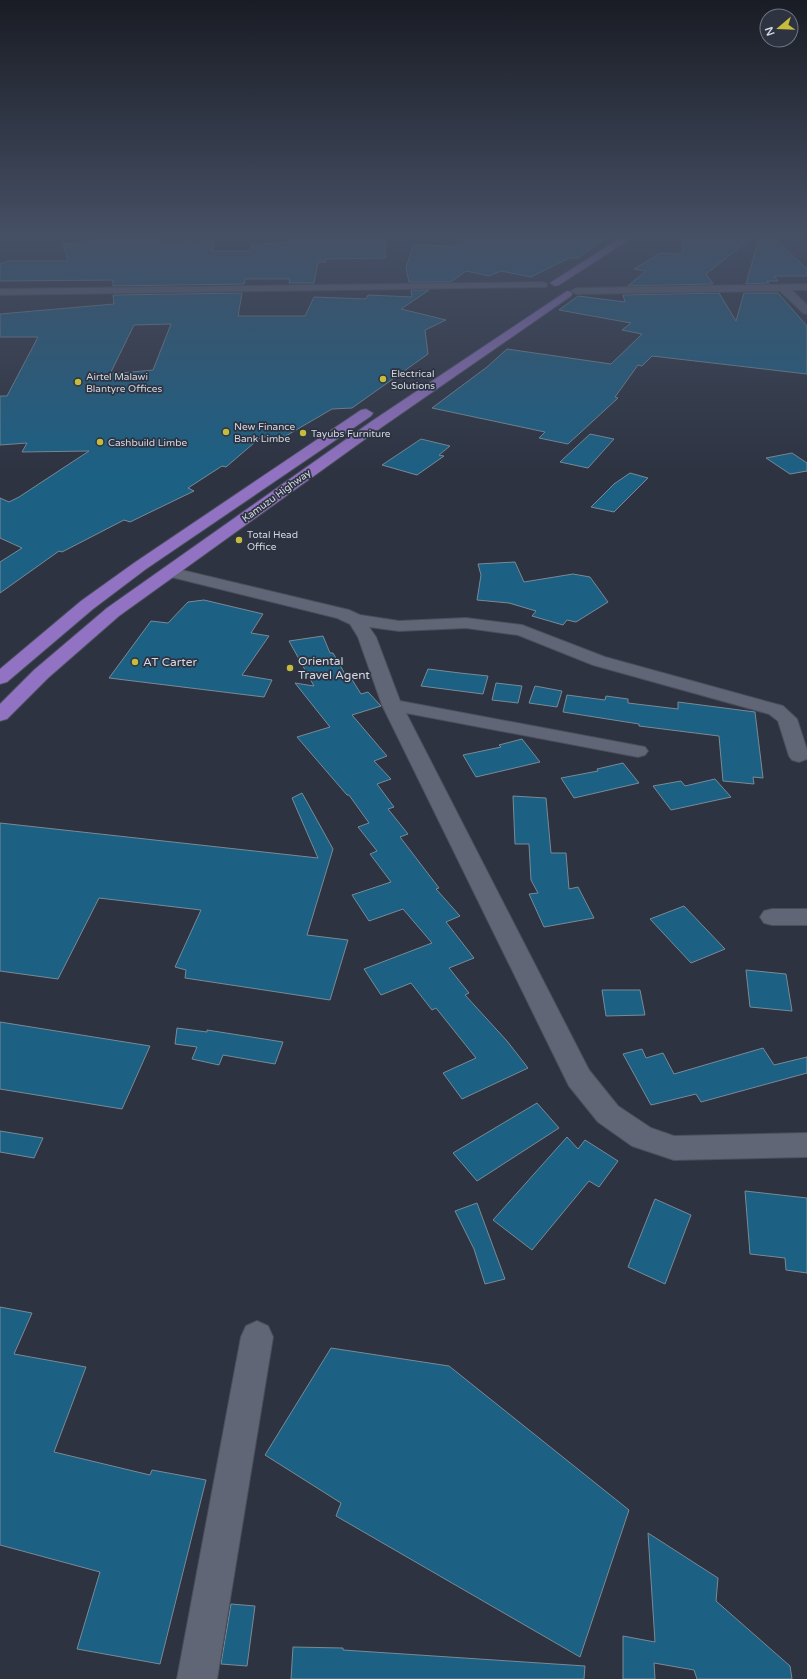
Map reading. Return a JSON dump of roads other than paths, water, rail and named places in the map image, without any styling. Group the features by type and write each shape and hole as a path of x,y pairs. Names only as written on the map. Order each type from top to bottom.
{"highway":[{"name":"Kamuzu Highway","path":"0,715 41,674 113,612 377,424 534,315"},
{"name":"Kamuzu Highway","path":"0,678 87,605 140,566 377,406"}],"street":[{"path":"169,572 343,614 356,620 399,626 466,623 522,630 599,661 776,710 787,719 799,756"},
{"path":"356,620 367,637 392,705 579,1078 608,1114 642,1137 674,1148 807,1145"},
{"path":"392,705 638,751"},
{"path":"772,917 807,917"},
{"path":"197,1679 257,1337"}],"place":[{"name":"Electrical Solutions","path":"383,379"},
{"name":"Airtel Malawi Blantyre Offices","path":"78,382"},
{"name":"New Finance Bank Limbe","path":"226,432"},
{"name":"Tayubs Furniture","path":"303,433"},
{"name":"Cashbuild Limbe","path":"100,442"},
{"name":"Total Head Office","path":"239,540"},
{"name":"AT Carter","path":"135,662"},
{"name":"Oriental Travel Agent","path":"290,668"}]}
